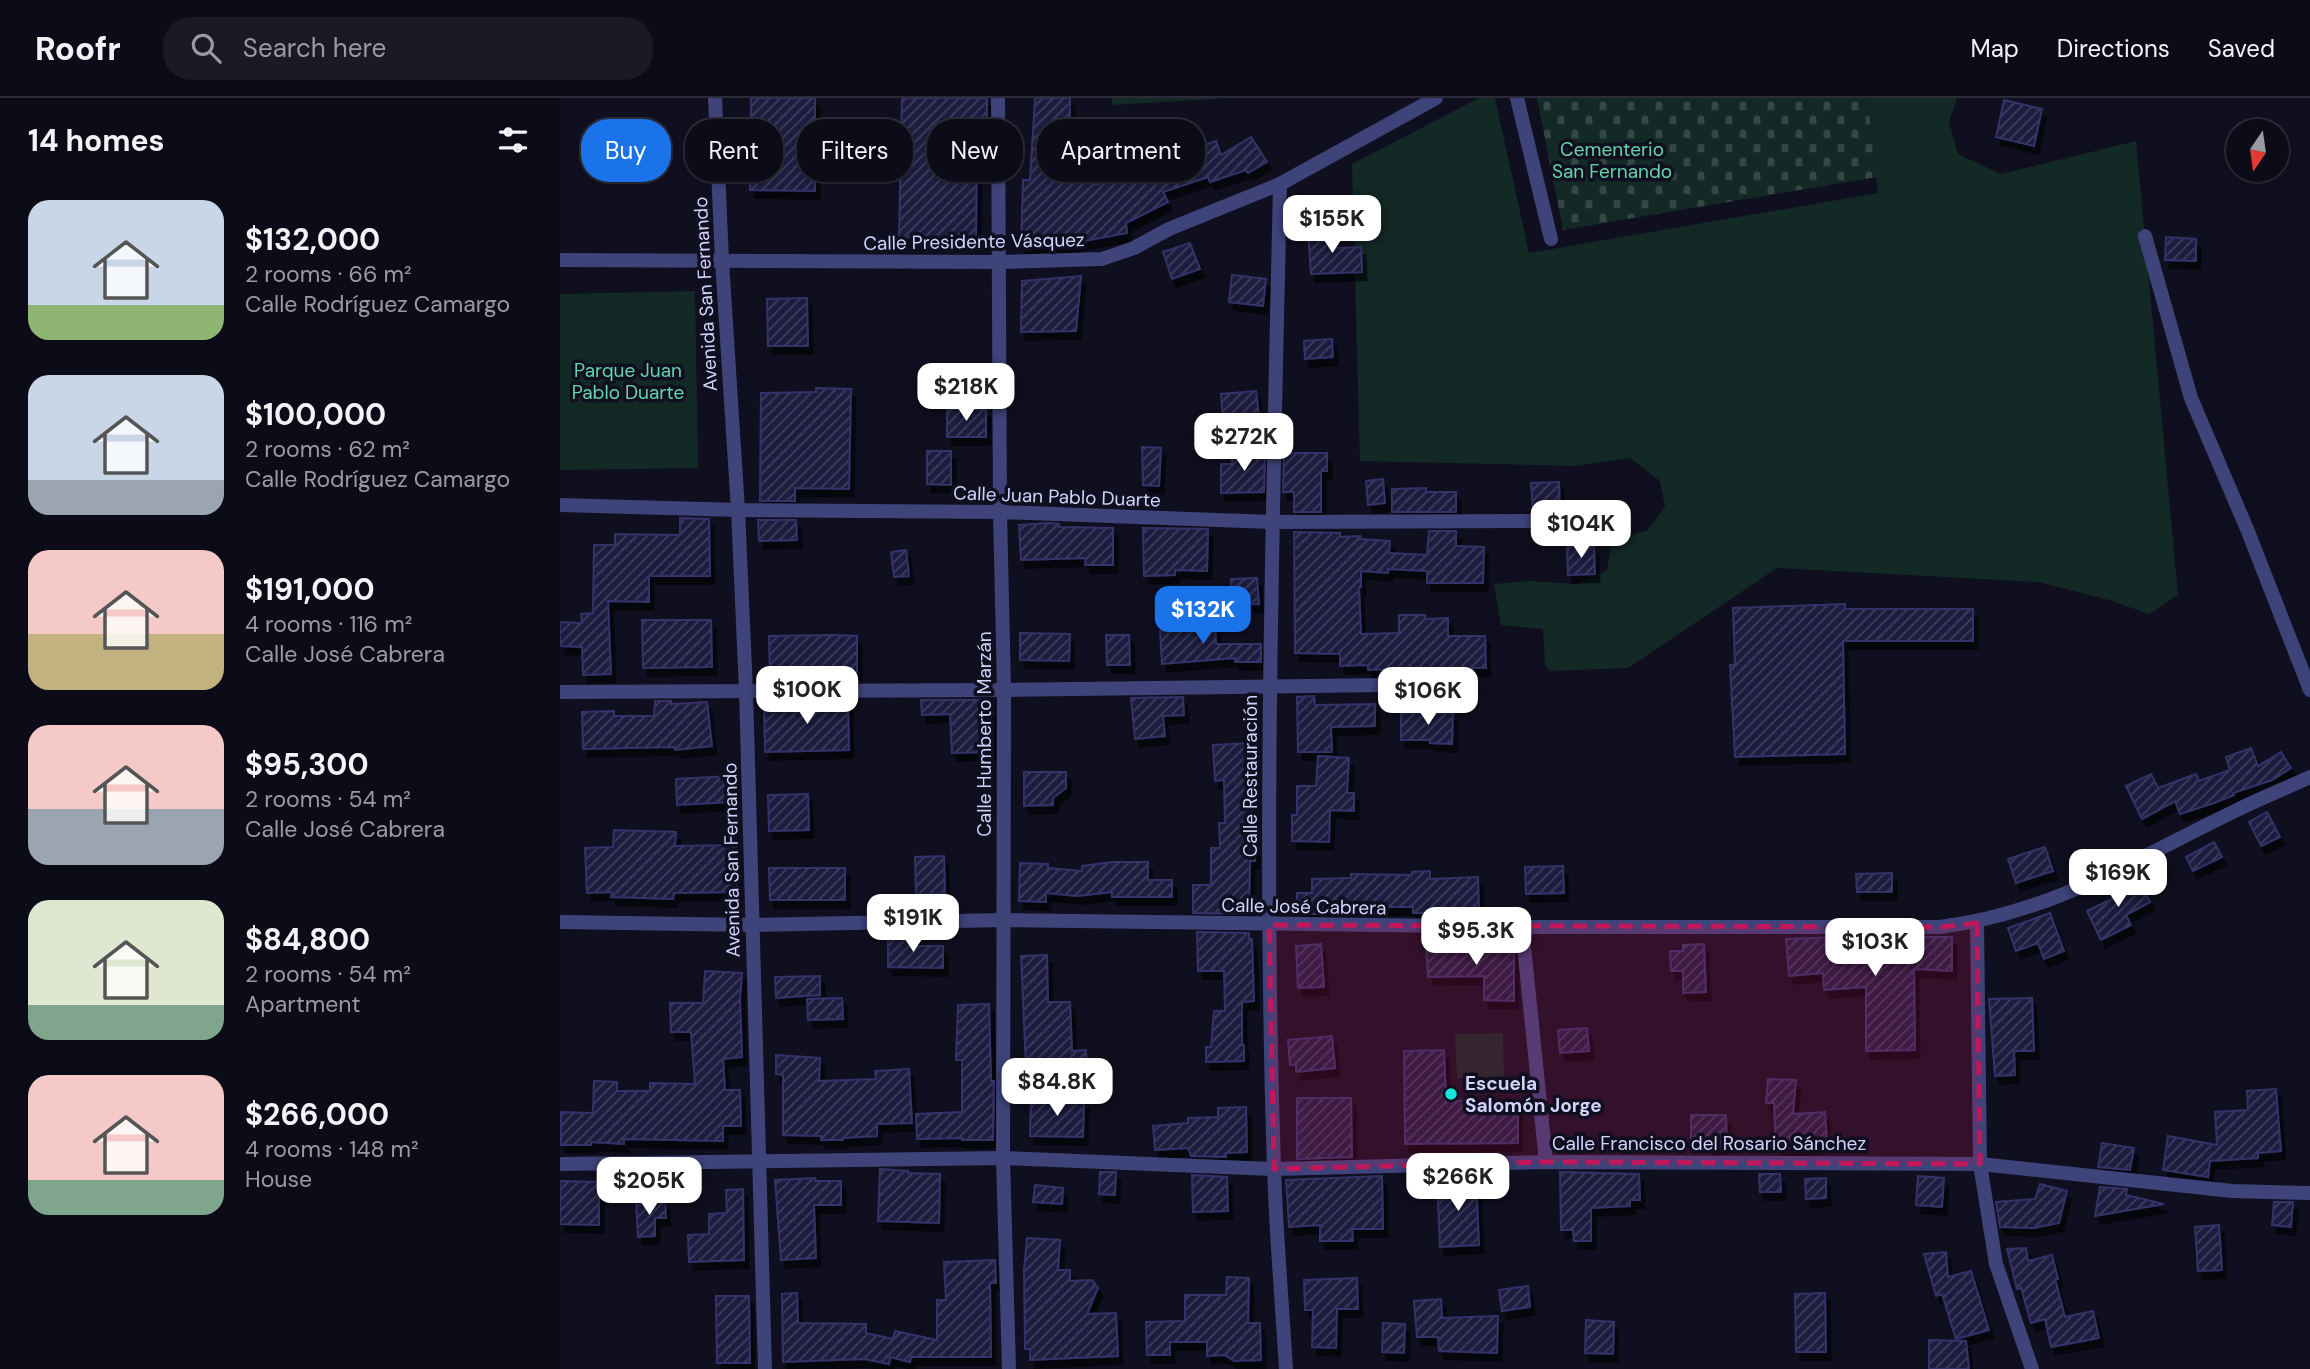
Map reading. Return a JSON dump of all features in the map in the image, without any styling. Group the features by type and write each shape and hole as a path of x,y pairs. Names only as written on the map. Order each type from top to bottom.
{"street":[{"name":"Avenida San Fernando","path":"715,98 747,691 765,1369"},
{"name":"Calle Humberto Marzán","path":"999,98 1000,512 1004,690 1003,1158 1009,1369"},
{"name":"Calle Presidente Vásquez","path":"560,260 1000,262 1102,259 1134,248 1169,229 1280,184 1436,98"},
{"path":"1517,98 1550,239"},
{"name":"Calle Restauración","path":"1280,184 1269,686 1269,925 1274,1169 1286,1369"},
{"path":"2145,236 2191,398 2310,690"},
{"name":"Calle Juan Pablo Duarte","path":"560,505 738,510 1000,512 1272,522 1554,521"},
{"path":"560,692 1465,684"},
{"name":"Calle José Cabrera","path":"560,922 752,925 1004,920 1522,927 1940,927 1978,923 2022,911 2096,882 2236,810 2310,777"},
{"path":"1978,923 1980,1164 1996,1264 2032,1369"},
{"path":"1522,927 1546,1162"},
{"name":"Calle Francisco del Rosario Sánchez","path":"560,1164 1003,1158 1274,1169 1546,1162 1980,1164 2232,1191 2310,1193"}],"highlighted area":[{"path":"1977,923 1980,1164 1546,1162 1274,1169 1269,925 1940,927"}],"green space":[{"path":"1112,98 1229,98 1112,105"},
{"path":"1479,98 1495,98 1529,253 1878,193 1867,98 1957,98 1949,122 1958,154 2001,174 2136,141 2178,595 2149,614 2109,600 2038,582 1777,568 1628,668 1550,671 1545,665 1543,629 1501,625 1494,584 1528,581 1577,584 1607,570 1612,541 1648,530 1665,507 1660,481 1630,458 1575,466 1360,461 1352,164"},
{"name":"Cementerio San Fernando","path":"1537,98 1867,98 1877,177 1563,230"},
{"name":"Parque Juan Pablo Duarte","path":"695,291 698,468 560,470 560,294"},
{"path":"1503,1033 1504,1077 1457,1078 1455,1034"}],"building":[{"path":"751,98 815,98 815,119 797,119 797,182 815,182 815,191 750,190 750,182 783,182 783,119 751,119"},
{"path":"902,98 987,98 987,119 927,119 927,182 977,182 976,238 899,237 900,182 913,182 913,119 902,119"},
{"path":"1035,98 1070,98 1070,119 1037,119 1037,182 1092,182 1092,185 1107,182 1193,182 1163,192 1168,202 1126,223 1127,233 1074,243 1074,248 1021,247 1023,180 1030,180"},
{"path":"2004,100 2042,109 2034,146 1996,137"},
{"path":"1251,137 1267,162 1248,173 1246,170 1210,182 1208,177 1205,178 1205,145 1216,141 1221,155"},
{"path":"1334,231 1335,248 1361,247 1362,272 1311,274 1308,232"},
{"path":"2166,237 2196,239 2196,261 2165,260"},
{"path":"1190,243 1200,269 1172,279 1163,252"},
{"path":"1232,275 1266,279 1263,306 1229,302"},
{"path":"1081,276 1076,331 1021,332 1022,281"},
{"path":"807,298 808,346 768,346 767,299"},
{"path":"1332,339 1333,357 1305,359 1304,341"},
{"path":"816,388 851,389 849,489 795,488 795,501 760,501 761,393 816,392"},
{"path":"1256,391 1259,417 1223,420 1221,394"},
{"path":"947,409 986,409 986,437 947,437"},
{"path":"1142,447 1161,448 1159,486 1143,485"},
{"path":"927,451 951,451 951,485 927,484"},
{"path":"1232,451 1265,451 1264,492 1221,493 1221,464 1232,464"},
{"path":"1284,453 1327,453 1327,471 1321,471 1321,512 1294,512 1294,492 1283,492"},
{"path":"1383,479 1385,503 1368,505 1366,481"},
{"path":"1559,482 1560,514 1554,511 1533,511 1531,483"},
{"path":"1426,488 1426,492 1456,492 1456,512 1392,512 1392,489"},
{"path":"680,518 709,519 710,576 649,576 649,602 608,601 611,674 583,675 582,647 560,646 560,622 582,623 581,614 593,613 594,545 615,545 615,534 680,535"},
{"path":"758,520 796,520 797,540 759,541"},
{"path":"1059,524 1059,527 1113,528 1113,565 1085,565 1086,558 1021,560 1019,525"},
{"path":"1143,528 1208,529 1207,571 1175,570 1175,575 1144,576"},
{"path":"1429,531 1456,531 1456,546 1484,547 1483,583 1427,583 1427,571 1361,571 1361,634 1399,633 1399,615 1425,615 1425,619 1448,618 1448,636 1485,636 1486,668 1449,668 1450,675 1427,675 1427,671 1391,672 1391,669 1368,670 1368,665 1340,666 1340,654 1295,653 1294,532 1340,533 1340,537 1360,536 1360,539 1390,541 1389,553 1427,555"},
{"path":"1567,546 1594,546 1595,574 1568,575"},
{"path":"906,550 909,576 894,577 891,552"},
{"path":"1257,578 1259,604 1232,605 1231,579"},
{"path":"1845,604 1845,609 1973,609 1973,641 1843,641 1845,754 1735,757 1730,665 1735,665 1733,608"},
{"path":"642,620 711,620 712,667 643,668"},
{"path":"1215,622 1216,644 1261,644 1261,662 1235,662 1235,658 1162,664 1160,631 1190,630 1189,623"},
{"path":"1020,633 1070,634 1069,661 1020,660"},
{"path":"1106,635 1129,635 1130,665 1107,665"},
{"path":"769,636 857,636 857,672 847,672 847,681 770,681"},
{"path":"1314,696 1315,705 1375,704 1375,726 1331,727 1332,752 1298,752 1297,697"},
{"path":"1183,697 1184,715 1163,716 1165,736 1135,739 1131,698"},
{"path":"848,700 849,750 765,752 764,703"},
{"path":"921,700 990,700 991,752 952,753 950,714 922,715"},
{"path":"655,701 671,701 671,704 707,702 712,746 675,750 675,747 583,749 582,712 614,711 614,716 654,716"},
{"path":"1401,713 1453,713 1452,744 1430,743 1430,740 1401,740"},
{"path":"1250,743 1255,861 1250,861 1249,914 1193,913 1193,885 1211,885 1211,848 1220,848 1219,823 1225,823 1224,780 1215,781 1213,745"},
{"path":"2251,748 2258,766 2281,752 2291,768 2272,780 2233,793 2234,795 2214,803 2180,814 2175,801 2142,819 2126,786 2151,774 2158,788 2196,774 2199,781 2230,770 2226,757"},
{"path":"1318,756 1349,758 1347,793 1354,793 1354,811 1330,810 1329,842 1292,841 1292,815 1297,815 1297,786 1316,786"},
{"path":"1024,772 1066,772 1066,788 1053,798 1053,805 1024,806"},
{"path":"730,776 731,802 677,805 676,779"},
{"path":"808,794 809,830 769,831 768,795"},
{"path":"2267,812 2280,837 2261,846 2249,822"},
{"path":"614,830 676,832 675,846 736,845 737,892 674,893 673,899 611,897 612,892 587,893 585,848 613,847"},
{"path":"2214,842 2222,857 2193,871 2186,857"},
{"path":"2045,847 2053,871 2016,883 2008,859"},
{"path":"944,856 945,894 916,895 915,857"},
{"path":"1113,862 1148,862 1148,880 1172,880 1172,897 1112,897 1112,892 1078,896 1046,893 1046,902 1019,901 1020,863 1048,864 1048,868 1082,871 1082,866"},
{"path":"1563,866 1564,893 1526,894 1525,867"},
{"path":"769,868 845,868 845,900 770,900"},
{"path":"1430,871 1430,879 1478,877 1479,914 1413,913 1413,907 1344,907 1344,914 1297,914 1297,893 1312,893 1312,879 1351,878 1351,874 1412,875 1412,872"},
{"path":"1892,873 1892,892 1857,892 1856,874"},
{"path":"2136,876 2150,902 2126,915 2131,925 2101,940 2087,911 2124,893 2120,885"},
{"path":"2050,913 2064,951 2044,959 2038,943 2016,951 2008,928"},
{"path":"1197,932 1249,933 1249,939 1252,939 1254,1001 1242,1002 1244,1061 1206,1062 1206,1047 1211,1047 1214,1011 1225,1011 1224,971 1198,971"},
{"path":"915,935 915,946 943,946 943,968 888,967 888,936"},
{"path":"1952,937 1952,971 1914,969 1915,1050 1866,1051 1866,987 1824,990 1823,973 1789,976 1786,939"},
{"path":"1321,944 1324,987 1298,988 1296,946"},
{"path":"1704,944 1706,992 1683,993 1683,971 1671,971 1670,951 1683,951 1683,945"},
{"path":"1471,945 1471,948 1514,948 1514,1001 1484,1000 1484,976 1428,977 1426,946"},
{"path":"1047,955 1048,1002 1070,1002 1072,1051 1086,1050 1087,1065 1026,1068 1021,956"},
{"path":"705,971 742,973 742,1057 723,1059 725,1090 740,1090 741,1126 723,1126 723,1141 624,1139 624,1144 591,1142 591,1145 561,1145 561,1112 593,1113 594,1081 617,1082 617,1091 650,1091 650,1083 695,1084 691,1032 671,1032 670,1003 703,1003"},
{"path":"820,976 820,995 776,998 775,977"},
{"path":"842,998 843,1019 808,1020 807,999"},
{"path":"2032,998 2034,1051 2014,1051 2015,1075 1995,1076 1989,999"},
{"path":"989,1004 991,1081 994,1081 993,1140 917,1139 916,1114 962,1112 962,1060 956,1060 958,1005"},
{"path":"1587,1028 1589,1051 1560,1053 1558,1030"},
{"path":"1332,1036 1335,1068 1296,1072 1296,1065 1290,1065 1288,1040"},
{"path":"1444,1050 1446,1101 1518,1100 1518,1143 1405,1144 1404,1051"},
{"path":"776,1055 820,1058 819,1081 876,1079 875,1071 909,1069 912,1123 877,1124 877,1136 843,1140 821,1140 821,1136 783,1135 783,1075 776,1074"},
{"path":"1768,1079 1796,1080 1793,1114 1825,1112 1827,1145 1776,1149 1774,1103 1766,1103"},
{"path":"2276,1089 2281,1151 2258,1153 2258,1158 2210,1161 2208,1177 2163,1170 2168,1136 2217,1145 2215,1112 2248,1110 2247,1091"},
{"path":"1297,1098 1351,1098 1352,1157 1297,1159"},
{"path":"1031,1100 1084,1101 1083,1137 1030,1136"},
{"path":"1246,1107 1247,1152 1226,1153 1226,1157 1191,1156 1188,1148 1155,1150 1153,1126 1188,1123 1188,1118 1218,1117 1218,1108"},
{"path":"1691,1115 1726,1115 1727,1146 1707,1147 1707,1139 1691,1140"},
{"path":"2102,1143 2134,1148 2130,1170 2098,1167"},
{"path":"880,1169 940,1174 939,1223 878,1221"},
{"path":"1100,1172 1116,1172 1115,1195 1099,1194"},
{"path":"1560,1172 1639,1174 1640,1200 1630,1200 1630,1206 1591,1208 1591,1241 1574,1241 1573,1230 1561,1230"},
{"path":"1759,1174 1780,1174 1781,1192 1760,1192"},
{"path":"1192,1175 1227,1177 1228,1211 1193,1212"},
{"path":"1382,1176 1383,1229 1352,1229 1353,1241 1320,1241 1320,1225 1289,1227 1286,1180"},
{"path":"1918,1176 1944,1178 1942,1207 1916,1205"},
{"path":"815,1178 816,1181 841,1181 841,1205 814,1205 816,1258 781,1260 775,1180"},
{"path":"1826,1178 1826,1198 1806,1199 1805,1179"},
{"path":"1476,1180 1479,1245 1440,1247 1437,1182"},
{"path":"560,1181 599,1182 599,1225 560,1224"},
{"path":"2040,1184 2067,1191 2059,1223 2034,1228 2000,1227 1996,1202 2035,1199"},
{"path":"1035,1185 1063,1188 1062,1204 1033,1202"},
{"path":"2100,1187 2127,1189 2126,1195 2164,1204 2095,1216"},
{"path":"743,1189 744,1260 689,1262 688,1235 709,1234 709,1214 727,1213 726,1190"},
{"path":"665,1201 666,1218 655,1218 655,1236 638,1237 636,1202"},
{"path":"2274,1202 2293,1202 2291,1227 2272,1225"},
{"path":"2219,1225 2222,1270 2198,1271 2195,1227"},
{"path":"1027,1238 1060,1240 1058,1270 1070,1270 1070,1281 1092,1280 1098,1288 1087,1314 1116,1313 1118,1356 1030,1360 1030,1349 1025,1349 1024,1270"},
{"path":"2026,1248 2028,1261 2052,1255 2065,1317 2093,1311 2099,1338 2051,1347 2045,1319 2031,1323 2021,1288 2017,1289 2007,1249"},
{"path":"1946,1252 1948,1277 1971,1271 1989,1330 1956,1339 1942,1294 1936,1296 1924,1254"},
{"path":"995,1260 996,1283 990,1283 991,1357 911,1357 910,1362 890,1357 889,1364 864,1359 783,1362 782,1294 797,1293 798,1323 866,1324 866,1333 893,1339 895,1331 937,1340 937,1300 946,1300 944,1262"},
{"path":"1227,1277 1249,1278 1248,1323 1260,1323 1261,1360 1234,1361 1225,1355 1207,1356 1207,1342 1170,1342 1170,1355 1147,1355 1146,1322 1185,1321 1185,1295 1226,1295"},
{"path":"1357,1278 1358,1309 1337,1309 1336,1348 1312,1347 1313,1310 1305,1310 1304,1280"},
{"path":"1528,1286 1530,1307 1502,1311 1499,1290"},
{"path":"1825,1293 1826,1352 1796,1352 1795,1294"},
{"path":"716,1296 749,1296 750,1363 717,1363"},
{"path":"1441,1299 1442,1318 1498,1316 1497,1353 1439,1351 1438,1337 1417,1337 1414,1301"},
{"path":"1586,1320 1614,1322 1613,1354 1585,1353"},
{"path":"1383,1323 1405,1324 1404,1353 1382,1352"},
{"path":"1929,1340 1966,1341 1969,1369 1929,1369"}],"place":[{"name":"Escuela Salomón Jorge","path":"1451,1094"}]}
